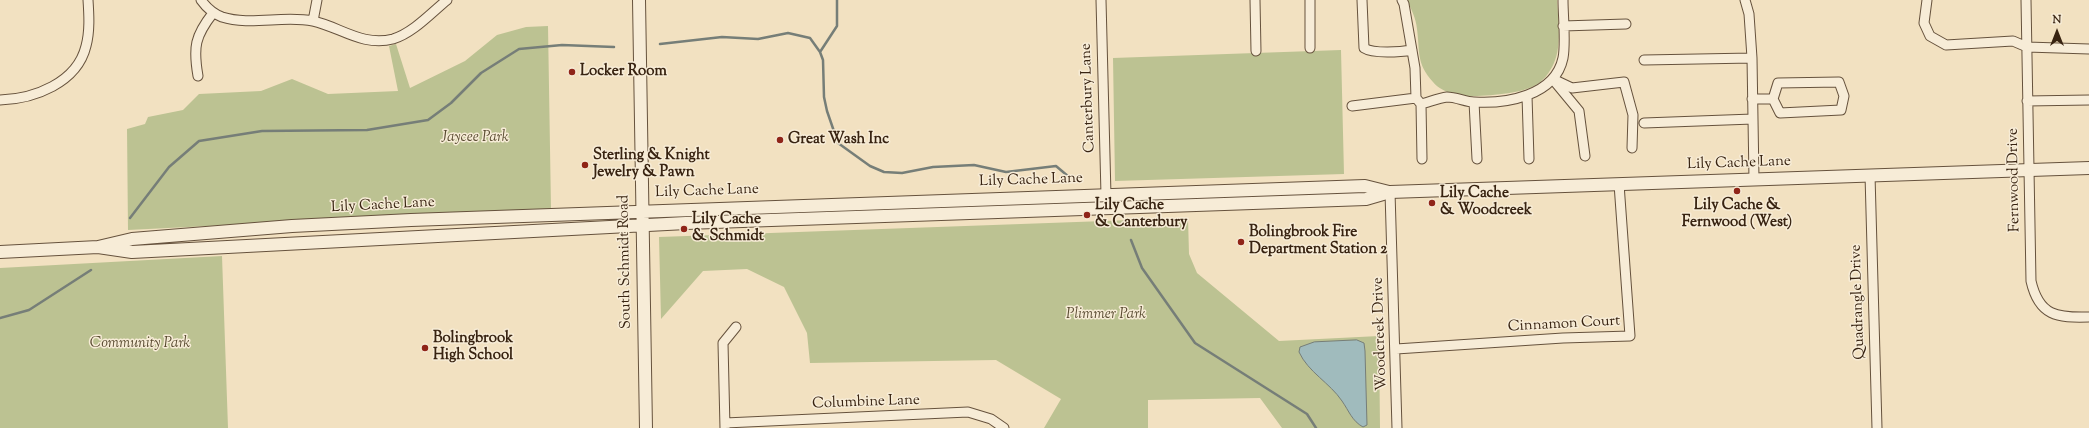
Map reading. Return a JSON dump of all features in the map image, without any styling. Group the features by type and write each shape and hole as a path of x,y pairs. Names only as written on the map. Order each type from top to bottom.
{"street":[{"path":"0,100 26,97 42,92 76,67 83,56 88,37 88,0"},
{"path":"201,0 213,13 222,17 236,20 297,19 313,21 360,39 371,41 392,39 414,27 447,0"},
{"path":"313,21 317,0"},
{"name":"South Schmidt Road","path":"639,0 646,428"},
{"name":"Canterbury Lane","path":"1101,0 1106,195"},
{"path":"1255,0 1256,51"},
{"path":"1310,0 1310,48"},
{"path":"1362,0 1364,48 1367,50 1389,52 1412,50"},
{"path":"1402,0 1404,4 1415,68 1422,159"},
{"path":"1352,106 1448,97 1474,102 1512,99 1527,96 1544,87 1553,79 1563,59 1563,0"},
{"path":"1745,0 1749,14 1752,58 1754,180"},
{"path":"1927,0 1924,24 1930,36 1946,45 2013,41 2027,47 2089,49"},
{"name":"Fernwood Drive","path":"2026,0 2031,281 2035,297 2045,309 2064,318 2089,316"},
{"path":"198,76 195,48 197,37 213,13"},
{"path":"1563,26 1626,24"},
{"path":"1644,60 1752,58"},
{"path":"1553,79 1572,88 1624,82 1633,115 1632,148"},
{"path":"1553,79 1579,111 1585,156"},
{"path":"1839,82 1844,96 1841,110 1780,113 1773,99 1778,83 1839,82"},
{"path":"1527,96 1529,159"},
{"path":"1752,99 1773,99"},
{"path":"2027,101 2089,100"},
{"path":"1474,102 1477,159"},
{"path":"1644,122 1753,118"},
{"name":"Lily Cache Lane","path":"98,247 132,252 642,225 1366,199 1390,192 2089,168"},
{"name":"Quadrangle Drive","path":"1870,175 1876,428"},
{"name":"Cinnamon Court","path":"1396,349 1563,338 1630,336 1619,184"},
{"name":"Lily Cache Lane","path":"0,252 98,247 132,239 292,226 642,211 1365,186 1390,192"},
{"name":"Woodcreek Drive","path":"1390,192 1398,428"},
{"path":"1106,195 1106,208"},
{"path":"725,425 723,344 736,327"},
{"name":"Columbine Lane","path":"725,425 968,412 991,419 1004,428"}],"green space":[{"path":"1407,0 1557,0 1559,40 1554,63 1540,82 1527,89 1483,96 1461,95 1445,91 1435,84 1421,63 1416,21"},
{"name":"Jaycee Park","path":"548,26 551,209 128,230 127,129 145,124 148,117 183,110 199,94 261,91 292,79 328,94 398,91 389,46 396,44 410,88 465,61 497,35 526,27"},
{"path":"1341,50 1344,174 1115,181 1113,58"},
{"name":"Plimmer Park","path":"1188,218 1189,254 1197,273 1279,341 1379,336 1380,428 1282,428 1260,398 1148,400 1148,428 1044,428 1061,399 996,360 810,363 807,333 784,287 747,269 703,271 661,319 659,237"},
{"name":"Community Park","path":"222,256 228,428 0,428 0,268"}],"water":[{"path":"1357,340 1364,343 1365,351 1367,425 1363,427 1353,419 1342,401 1313,372 1299,352 1300,347 1314,342"}],"waterway":[{"path":"820,52 837,26 837,0"},
{"path":"660,44 722,37 758,39 788,33 810,38 820,52 823,60 824,97 827,111 838,143 870,166 884,172 902,173 933,167 974,165 1006,172 1056,166 1069,177"},
{"path":"130,218 169,167 199,141 262,131 367,130 428,120 451,103 481,73 519,49 562,45 614,47"},
{"path":"1131,240 1142,268 1195,343 1307,414 1316,428"},
{"path":"0,318 29,310 91,270"}],"place":[{"name":"Locker Room","path":"572,72"},
{"name":"Great Wash Inc","path":"780,140"},
{"name":"Sterling & Knight Jewelry & Pawn","path":"585,165"},
{"name":"Lily Cache & Fernwood (West)","path":"1737,191"},
{"name":"Lily Cache & Woodcreek","path":"1432,203"},
{"name":"Lily Cache & Canterbury","path":"1087,215"},
{"name":"Lily Cache & Schmidt","path":"684,229"},
{"name":"Bolingbrook Fire Department Station 2","path":"1241,242"},
{"name":"Bolingbrook High School","path":"425,348"}]}
